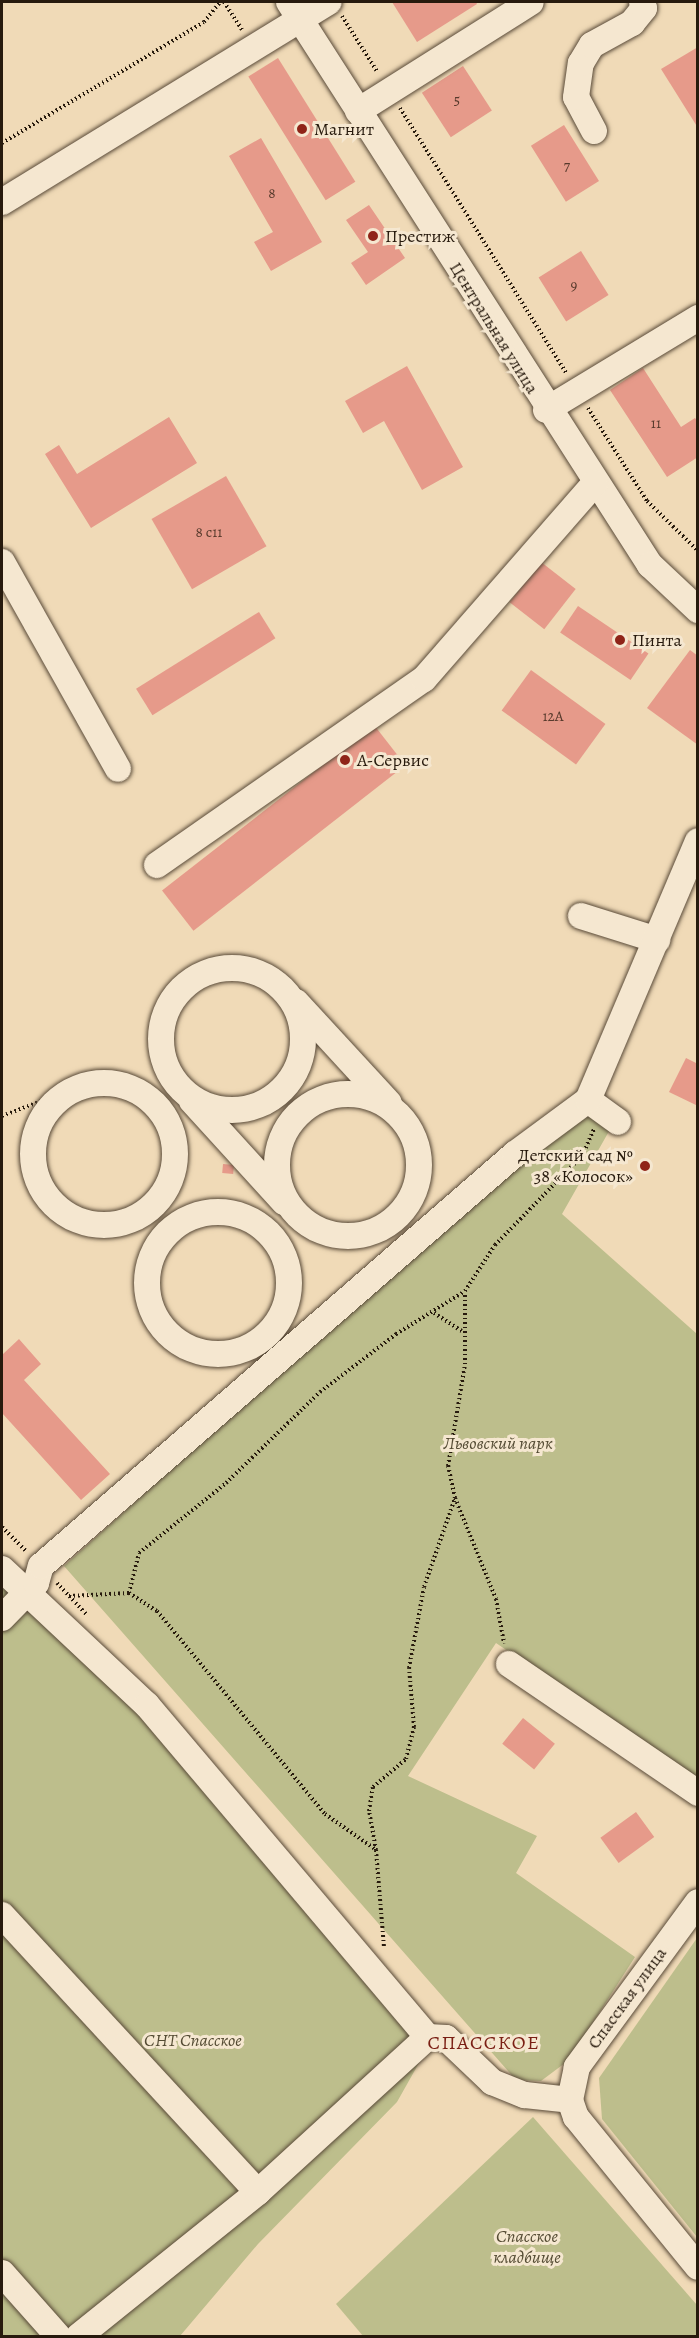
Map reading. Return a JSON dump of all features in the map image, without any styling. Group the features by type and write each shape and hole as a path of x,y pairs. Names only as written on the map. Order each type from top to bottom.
{"street":[{"path":"358,111 387,88 531,2"},
{"path":"594,131 576,97 580,63 592,45 632,23 644,8 642,2"},
{"path":"2,202 254,48 295,11 333,5"},
{"name":"Центральная улица","path":"295,11 546,410 650,566 698,610"},
{"path":"546,410 698,318"},
{"path":"157,866 424,679 595,483"},
{"path":"2,562 118,769"},
{"path":"2,1618 26,1593 41,1566 515,1154 603,1111 657,940 698,841"},
{"path":"581,916 657,940"},
{"path":"249,969 282,986 397,1112 417,1144 418,1181 401,1214 369,1234 332,1236 299,1218 183,1092 164,1060 162,1032 179,990 211,970 249,969"},
{"path":"183,1092 216,1109 254,1108 285,1088 303,1055 302,1018 282,986"},
{"path":"125,1223 157,1203 175,1170 173,1132 153,1101 120,1083 83,1085 51,1105 33,1138 35,1175 55,1207 88,1224 125,1223 165,1234"},
{"path":"299,1218 278,1177 277,1149 295,1116 326,1096 364,1095 397,1112"},
{"path":"234,1212 267,1230 287,1262 288,1299 271,1332 239,1352 202,1353 169,1336 149,1304 147,1267 165,1234 196,1214 234,1212"},
{"path":"274,1241 299,1218"},
{"path":"2,1569 147,1705 428,2037"},
{"path":"508,1664 698,1793"},
{"name":"Спасская улица","path":"570,2100 577,2067 698,1902"},
{"path":"2,1915 258,2192"},
{"path":"79,2337 258,2192 428,2037 446,2038 492,2082 525,2094 570,2100 576,2117 698,2267"},
{"path":"2,2274 58,2337"}],"path":[{"path":"2,143 204,22 222,2 254,48"},
{"path":"333,5 647,501 698,551"},
{"path":"2,1116 83,1085"},
{"path":"129,1593 139,1553 226,1483 320,1392 396,1334 434,1313 465,1291 495,1245 582,1156 603,1111"},
{"path":"465,1291 463,1331 465,1364 448,1466 454,1498 496,1599 508,1664"},
{"path":"434,1313 463,1331"},
{"path":"384,1948 376,1850 369,1811 373,1787 406,1759 414,1727 409,1668 424,1587 454,1498"},
{"path":"2,1527 41,1566"},
{"path":"69,1596 129,1593 157,1611 326,1814 376,1850"}],"green space":[{"name":"Львовский парк","path":"580,1102 612,1126 562,1214 697,1334 697,1780 496,1643 408,1776 537,1836 516,1873 635,1957 569,2060 541,2081 516,2080 64,1566"},
{"name":"СНТ Спасское","path":"2,1559 437,2031 397,2102 258,2244 180,2336 2,2336"},
{"path":"697,1938 697,2237 602,2119 599,2078"},
{"name":"Спасское кладбище","path":"533,2117 697,2305 697,2336 363,2336 336,2304"}],"building":[{"path":"392,2 476,2 477,4 417,42"},
{"path":"698,47 698,128 661,69"},
{"name":"Магнит","path":"278,58 355,182 326,200 248,77"},
{"path":"463,66 492,110 451,137 422,93"},
{"path":"564,125 599,181 566,202 531,146"},
{"path":"261,138 322,242 271,271 254,242 273,232 229,156"},
{"name":"Престиж","path":"369,205 405,258 366,285 351,263 368,252 346,220"},
{"path":"581,251 609,295 566,322 539,277"},
{"path":"407,366 463,467 422,490 384,421 363,433 345,401"},
{"path":"643,368 681,427 695,418 698,422 698,457 667,477 610,390"},
{"path":"169,417 197,463 91,528 45,454 59,445 77,474"},
{"path":"226,476 266,546 192,589 152,519"},
{"path":"541,562 576,589 544,629 510,602"},
{"path":"578,606 648,654 631,680 560,633"},
{"path":"259,612 275,638 152,715 136,689"},
{"path":"690,650 698,656 698,745 647,708"},
{"path":"531,670 605,724 576,765 502,710"},
{"path":"374,725 405,765 193,931 162,891"},
{"path":"686,1058 698,1064 698,1106 669,1092"},
{"path":"223,1164 234,1165 233,1174 222,1173"},
{"path":"19,1339 41,1364 24,1380 110,1474 81,1500 2,1413 2,1355"},
{"path":"523,1718 555,1744 534,1769 502,1744"},
{"path":"636,1812 654,1837 619,1863 600,1838"}],"place":[{"name":"Магнит","path":"302,129"},
{"name":"Престиж","path":"373,236"},
{"name":"Пинта","path":"620,640"},
{"name":"A-Сервис","path":"345,760"},
{"name":"Детский сад № 38 «Колосок»","path":"645,1166"}],"district":[{"name":"СПАССКОЕ","path":"484,2042"}]}
